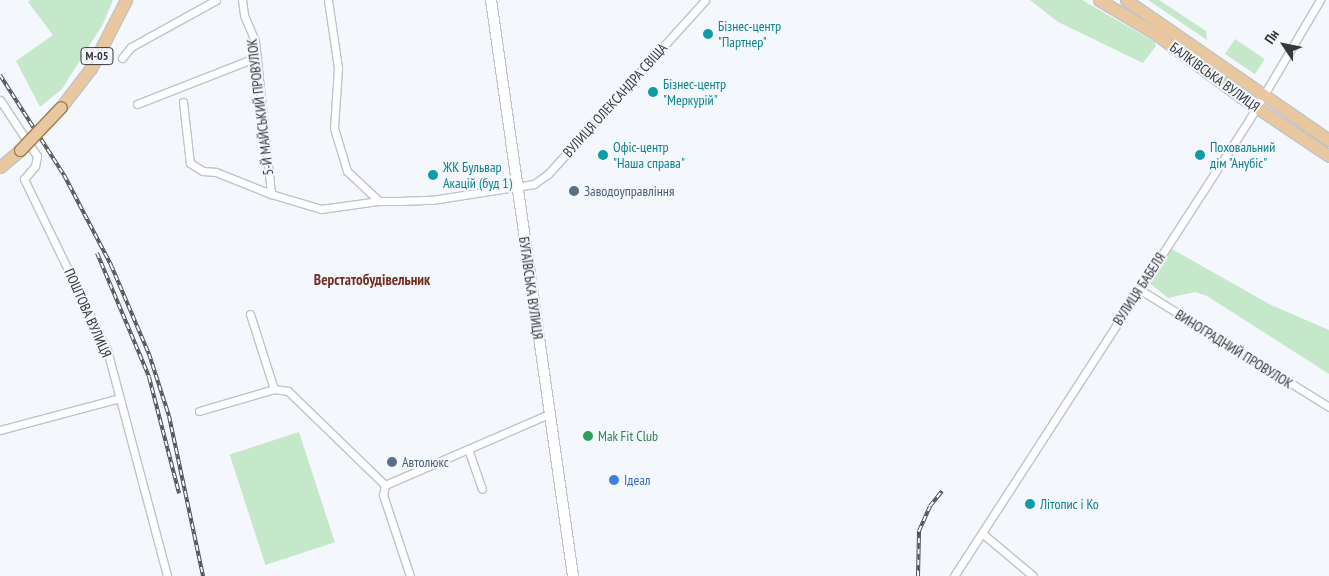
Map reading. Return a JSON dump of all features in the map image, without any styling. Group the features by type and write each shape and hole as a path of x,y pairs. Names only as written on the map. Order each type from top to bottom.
{"main road":[{"name":"М-05","path":"0,168 62,108 90,68 126,0"},
{"name":"БУГАЇВСЬКА ВУЛИЦЯ","path":"491,0 572,576"},
{"name":"БАЛКІВСЬКА ВУЛИЦЯ","path":"1099,0 1156,34 1257,108 1329,156"},
{"name":"БАЛКІВСЬКА ВУЛИЦЯ","path":"1126,0 1163,23 1264,97 1329,140"}],"street":[{"path":"122,58 131,47 216,0"},
{"name":"5-Й МАЙСЬКИЙ ПРОВУЛОК","path":"242,0 257,57 271,194 321,209 379,201"},
{"path":"328,0 338,68 334,128 347,171 379,201"},
{"name":"ВУЛИЦЯ ОЛЕКСАНДРА СВІЩА","path":"379,201 432,200 517,189 534,184 548,174 705,0"},
{"name":"ВУЛИЦЯ БАБЕЛЯ","path":"954,576 983,534 1264,97 1320,0"},
{"path":"137,104 257,57"},
{"name":"ПОШТОВА ВУЛИЦЯ","path":"0,100 38,156 35,166 24,179 107,350 167,576"},
{"path":"182,102 190,163 203,171 216,172 271,194"},
{"name":"ВИНОГРАДНИЙ ПРОВУЛОК","path":"1139,290 1329,407"},
{"path":"250,314 274,389"},
{"path":"199,411 274,389 288,391 385,485"},
{"path":"0,430 120,398"},
{"path":"408,575 382,494 385,485 549,414"},
{"path":"468,448 482,489"},
{"path":"983,534 1033,576"}],"green space":[{"path":"30,0 113,0 103,24 62,89 40,107 16,61 53,35 28,2"},
{"path":"1030,0 1082,0 1155,42 1156,46 1143,63 1058,22"},
{"path":"1148,0 1159,0 1206,31 1207,40"},
{"path":"1235,39 1265,59 1255,74 1225,54"},
{"path":"1170,248 1271,305 1329,330 1329,374 1207,296 1195,292 1168,298 1148,282"},
{"path":"299,432 335,542 265,565 230,455"}],"railway":[{"path":"0,75 64,175 111,265 149,354 169,416 203,576"},
{"path":"97,253 149,377 179,493"},
{"path":"918,576 919,531 930,506 942,491"}],"place":[{"name":"Бізнес-центр \"Партнер\"","path":"708,34"},
{"name":"Бізнес-центр \"Меркурій\"","path":"653,92"},
{"name":"Офіс-центр \"Наша справа\"","path":"603,155"},
{"name":"Поховальний дім \"Анубіс\"","path":"1200,155"},
{"name":"ЖК Бульвар Акацій (буд 1)","path":"433,175"},
{"name":"Заводоуправління","path":"574,191"},
{"name":"Mak Fit Club","path":"588,436"},
{"name":"Автолюкс","path":"392,462"},
{"name":"Ідеал","path":"614,480"},
{"name":"Літопис і Ко","path":"1030,504"}],"district":[{"name":"Верстатобудівельник","path":"372,280"}]}
